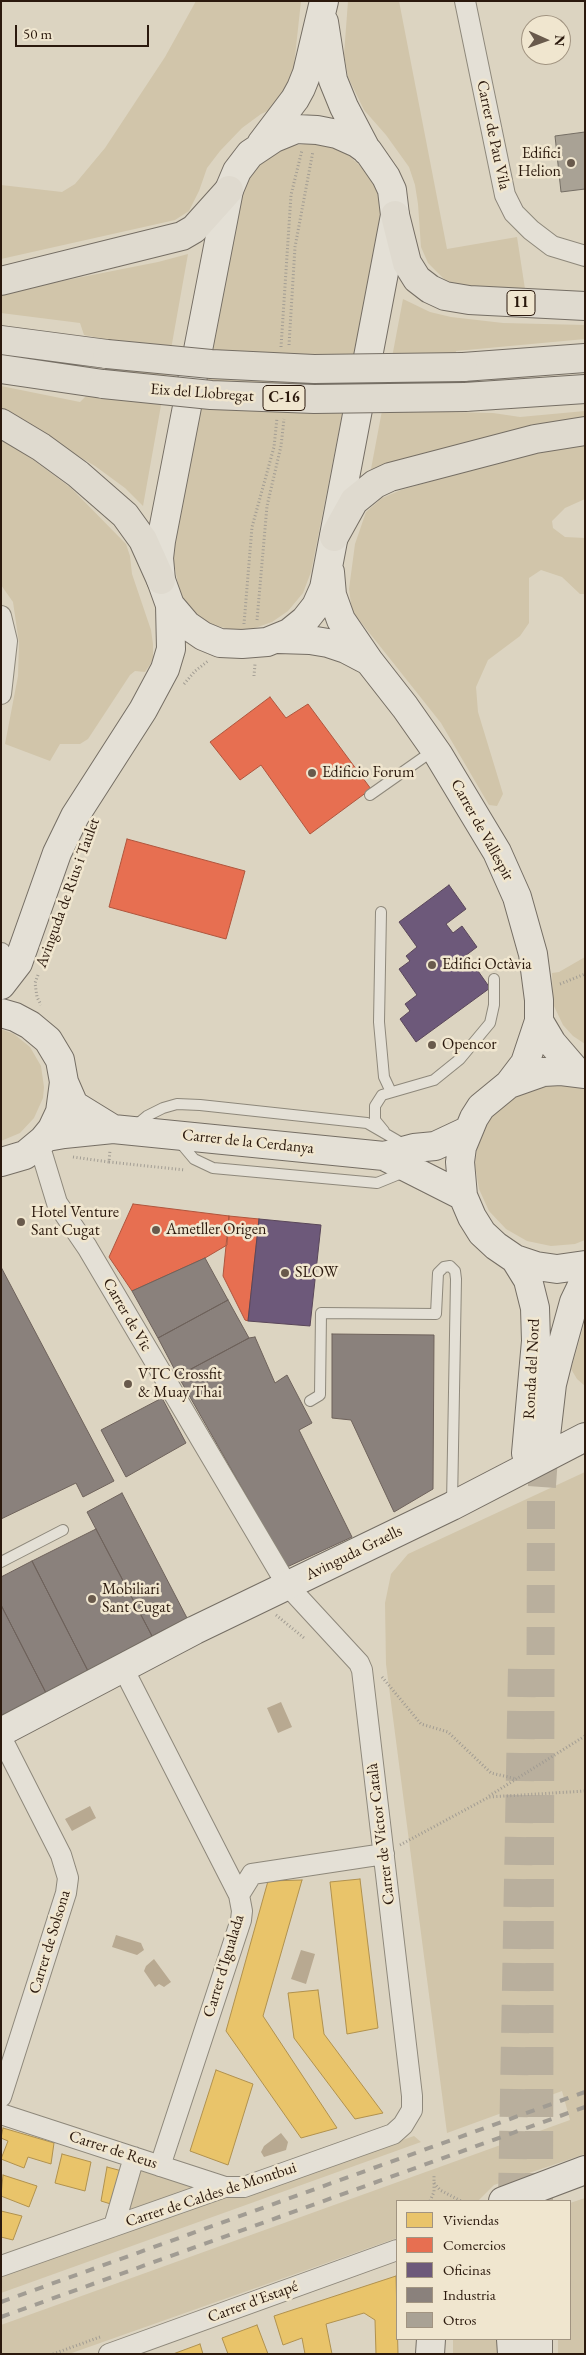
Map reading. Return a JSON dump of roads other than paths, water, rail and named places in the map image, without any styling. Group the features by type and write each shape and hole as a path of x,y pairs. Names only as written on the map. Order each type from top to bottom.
{"highway":[{"path":"1,281 182,236 194,229 229,190"},
{"name":"11","path":"394,215 407,263 417,279 430,290 445,296 469,300 585,306"},
{"name":"Eix del Llobregat","path":"1,340 107,354 211,364 314,369 463,367 585,358"},
{"name":"Eix del Llobregat","path":"1,369 103,384 211,394 314,400 465,397 585,388"},
{"path":"1,423 78,474 125,515 143,540 165,592"},
{"path":"334,538 354,501 375,484 390,478 535,439 585,431"}],"main road":[{"path":"260,146 295,99 300,88 323,7"},
{"path":"165,592 187,625 203,636 215,651 242,644 278,639 297,628 316,606 329,568 394,215 392,190 344,107 333,80 323,7"},
{"path":"260,146 288,132 306,129 347,137 368,151"},
{"name":"Avinguda de Rius i Taulet","path":"64,1082 60,1060 48,1040 39,1031 24,1009 13,970 65,834 90,790 143,710 165,669 171,649 165,592 159,558 161,541 229,190 243,163 260,146"},
{"name":"Carrer de Vallespir","path":"329,568 332,595 340,620 369,662 435,749 497,852 517,896 533,954 539,1000 539,1021 525,1063 509,1084"},
{"name":"Carrer de Vallespir","path":"278,639 310,640 328,643 346,649 369,662"},
{"name":"Avinguda de Rius i Taulet","path":"143,710 187,658 215,651"},
{"path":"1,1013 15,1017 39,1031"},
{"name":"Carrer de Vallespir","path":"539,1021 552,1043 581,1073"},
{"path":"581,1073 543,1072 509,1084 480,1108 467,1131 460,1162 463,1196 472,1218 482,1234 496,1246 515,1259 536,1266 557,1269 585,1265"},
{"path":"1,1162 42,1150 60,1112 64,1082"},
{"name":"Carrer de la Cerdanya","path":"64,1082 74,1105 121,1130"},
{"name":"Carrer de la Cerdanya","path":"42,1150 47,1137 121,1130 174,1135 386,1146 413,1159 467,1131"},
{"path":"413,1159 463,1196"},
{"name":"Ronda del Nord","path":"515,1259 528,1280 535,1308 536,1448 574,1302 585,1279"},
{"name":"Avinguda Graells","path":"1,1732 122,1668 287,1585 452,1506 585,1437"},
{"path":"506,2200 585,2170"},
{"path":"430,2354 431,2340"},
{"path":"512,2340 512,2354"},
{"path":"538,2340 538,2354"}],"street":[{"name":"Carrer de Pau Vila","path":"465,1 505,195 514,213 531,230 552,246 585,256"},
{"path":"1,616 7,641 1,694"},
{"name":"Carrer de Vic","path":"42,1150 57,1203 92,1255 287,1585"},
{"name":"Carrer de Víctor Català","path":"287,1585 359,1663 362,1670 412,2096 412,2110"},
{"name":"Carrer d'Igualada","path":"122,1668 239,1895 242,1911 241,1920 160,2166"},
{"name":"Carrer de Solsona","path":"1,1737 61,1855 68,1878 66,1892 1,2097"},
{"path":"239,1895 252,1874 384,1854"},
{"name":"Carrer de Caldes de Montbui","path":"1,2266 225,2187 244,2187 393,2134 403,2125 412,2110"},
{"name":"Carrer de Reus","path":"1,2114 225,2187"},
{"path":"114,2226 134,2157"},
{"name":"Carrer d'Estapé","path":"109,2354 396,2250"}],"lane":[{"path":"370,795 435,749"},
{"path":"382,912 379,1022 384,1077 391,1092"},
{"path":"386,1146 375,1120 375,1106 382,1095 434,1080 471,1048 490,1023 494,1005 494,979"},
{"path":"121,1130 177,1104 367,1123 386,1146"},
{"path":"174,1135 194,1159 212,1168 377,1183 396,1174 413,1159"},
{"path":"310,1400 320,1395 321,1313 436,1314 438,1273 444,1267 450,1266 456,1271 452,1506"},
{"path":"1,1562 63,1530"}],"tunnel":[{"path":"539,2200 541,1500 545,1442"},
{"path":"512,2200 522,1667"}],"railway":[{"path":"1,2302 585,2092"},
{"path":"1,2317 585,2107"}],"place":[{"name":"Edifici Helion","path":"571,163"},
{"name":"Edificio Forum","path":"312,773"},
{"name":"Edifici Octàvia","path":"432,965"},
{"name":"Opencor","path":"432,1045"},
{"name":"Hotel Venture Sant Cugat","path":"21,1222"},
{"name":"Ametller Origen","path":"156,1230"},
{"name":"SLOW","path":"285,1273"},
{"name":"VTC Crossfit & Muay Thai","path":"128,1384"},
{"name":"Mobiliari Sant Cugat","path":"92,1599"}]}
